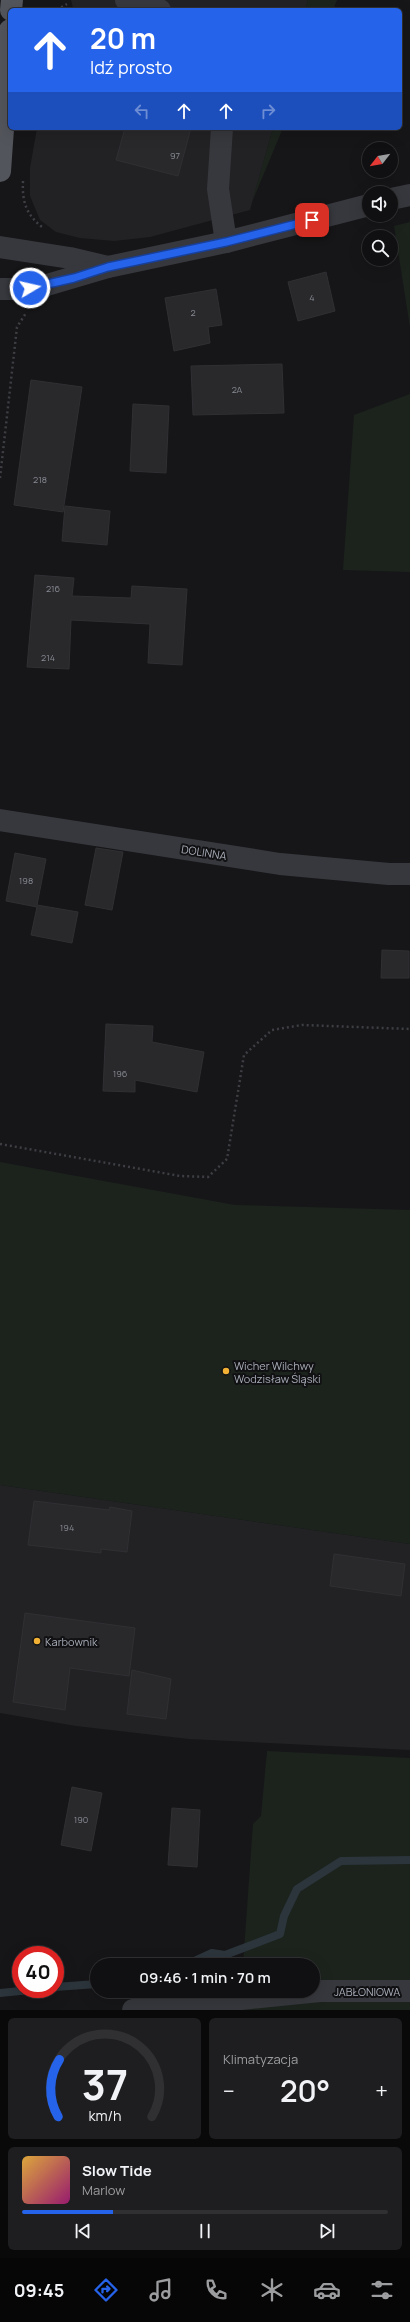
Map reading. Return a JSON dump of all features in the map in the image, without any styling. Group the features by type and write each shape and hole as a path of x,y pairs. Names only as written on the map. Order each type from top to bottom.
{"main road":[{"path":"0,171 8,58"}],"street":[{"path":"126,0 153,8"},
{"path":"222,130 218,189 226,242"},
{"path":"398,198 410,195"},
{"path":"0,289 19,289 47,285 108,267 226,242 362,207"},
{"path":"0,247 70,258 108,267"},
{"name":"DOLINNA","path":"0,820 280,864 389,874 410,874"},
{"name":"JABŁONIOWA","path":"133,2010 320,1991 410,1991"}],"path":[{"path":"60,8 67,4"},
{"path":"24,179 23,194 30,218 45,230"},
{"path":"0,478 17,326 27,311"},
{"path":"0,1144 180,1176 208,1177 227,1159 244,1055 272,1030 302,1024 410,1029"}],"shaded area":[{"path":"71,0 308,0 306,8 73,8"},
{"path":"308,0 337,0 334,8 306,8"},
{"path":"37,130 272,130 250,210 150,237 114,241 80,238 56,232 40,220 30,196 30,168"},
{"path":"272,130 282,130 252,202"},
{"path":"410,222 410,327 398,251 398,230 395,230 394,226"},
{"path":"410,394 410,572 343,570 354,415"},
{"name":"Wicher Wilchwy Wodzisław Śląski","path":"0,1162 235,1205 410,1210 410,1544 0,1485"},
{"path":"0,1485 410,1544 410,1750 189,1739 76,1726 0,1713"},
{"path":"267,1751 410,1758 410,2010 239,2010 286,1998 320,1998 320,1958 243,1958 253,1824 261,1816"}],"building":[{"path":"124,130 190,130 178,176 116,160"},
{"path":"326,272 335,311 298,321 288,282"},
{"path":"216,289 222,325 208,327 210,343 174,351 165,298"},
{"path":"282,364 284,413 193,415 191,366"},
{"path":"31,380 82,387 63,512 14,505"},
{"path":"133,404 169,406 166,473 130,471"},
{"path":"65,506 110,511 107,545 62,541"},
{"path":"35,575 74,578 72,596 131,598 132,586 187,589 182,665 148,663 150,624 71,620 69,669 27,667"},
{"path":"96,848 123,852 112,910 85,905"},
{"path":"15,853 46,859 37,905 78,912 72,943 31,935 37,907 6,901"},
{"path":"382,950 409,951 409,978 381,978"},
{"path":"106,1024 153,1026 152,1042 204,1052 197,1092 135,1080 135,1092 103,1091"},
{"path":"34,1501 109,1510 110,1507 132,1511 127,1552 101,1549 101,1553 28,1545"},
{"path":"334,1554 405,1564 401,1596 330,1586"},
{"path":"25,1613 135,1628 129,1676 70,1668 65,1710 13,1702"},
{"path":"132,1670 171,1679 166,1719 127,1714"},
{"path":"72,1787 102,1793 91,1851 61,1845"},
{"path":"172,1808 200,1810 197,1867 168,1865"}],"waterway":[{"path":"201,1958 212,1953 225,1955 280,1934 284,1916 297,1889 341,1861 410,1860"},
{"path":"64,1986 90,1984"},
{"path":"0,1993 12,1992"}],"place":[{"name":"Wicher Wilchwy Wodzisław Śląski","path":"226,1371"},
{"name":"Karbownik","path":"37,1641"}],"route":[{"path":"30,288 74,278 108,267 226,242 312,220"}]}
